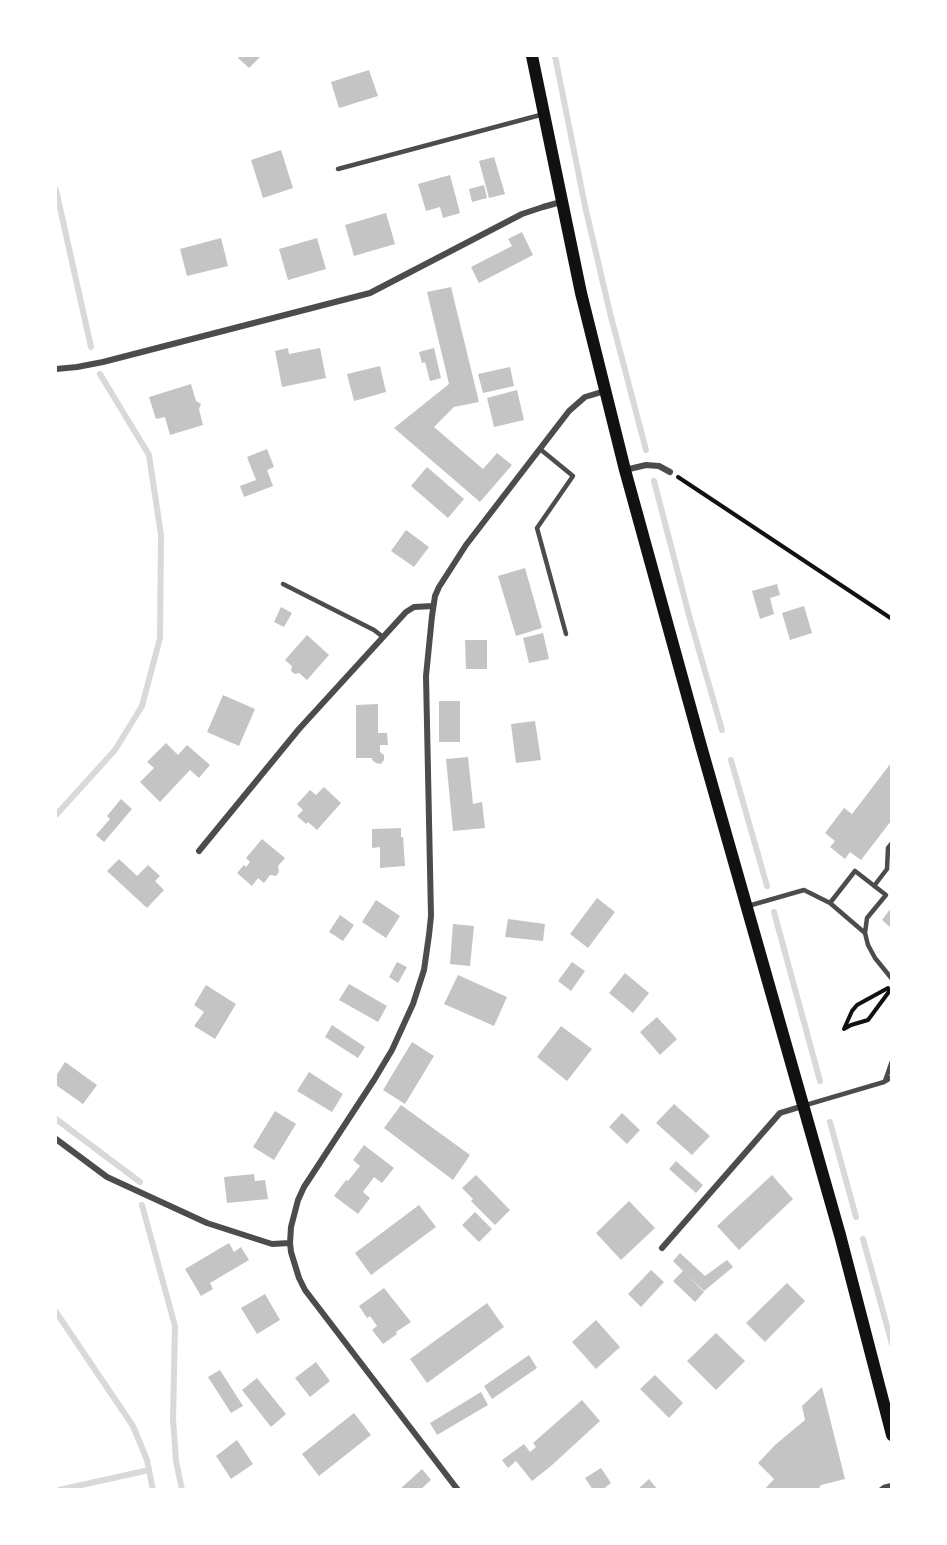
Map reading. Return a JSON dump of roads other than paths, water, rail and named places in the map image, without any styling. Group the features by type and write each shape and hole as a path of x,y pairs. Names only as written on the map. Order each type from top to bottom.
{"main road":[{"path":"532,56 581,293 625,470 843,1246 891,1435"}],"street":[{"path":"56,369 103,362 370,293 522,214 561,202"},
{"path":"458,1490 311,1299 294,1265 290,1243 293,1215 304,1187 392,1050 413,1004 424,970 431,916 426,676 434,606 439,587 463,550 569,411 585,397 605,391"},
{"path":"625,470 646,465 659,466 670,472"},
{"path":"199,851 299,729 406,612 411,608 434,606"},
{"path":"662,1248 780,1113 803,1106"},
{"path":"56,1139 107,1177 207,1223 272,1244 290,1243"}],"lane":[{"path":"338,169 544,114"},
{"path":"540,449 573,476 537,528 566,634"},
{"path":"283,584 374,630 383,637"},
{"path":"874,886 889,869 888,848 891,843"},
{"path":"830,903 855,871 886,895 867,918 865,933 875,958 891,979"},
{"path":"746,906 804,890 830,903 865,933"},
{"path":"884,1082 891,1061"},
{"path":"803,1106 884,1082 891,1077"},
{"path":"880,1490 884,1486 891,1485"}],"waterway":[{"path":"555,56 585,206 646,450"},
{"path":"56,190 91,347"},
{"path":"56,815 115,750 142,706 160,638 161,535 149,455 100,374"},
{"path":"654,481 722,730"},
{"path":"731,760 767,886"},
{"path":"774,912 820,1081"},
{"path":"56,1119 140,1182"},
{"path":"830,1122 856,1217"},
{"path":"142,1205 175,1326 173,1419 176,1461 182,1490"},
{"path":"863,1239 892,1344"},
{"path":"56,1312 133,1426 147,1460 153,1490"},
{"path":"59,1490 149,1470"}]}
